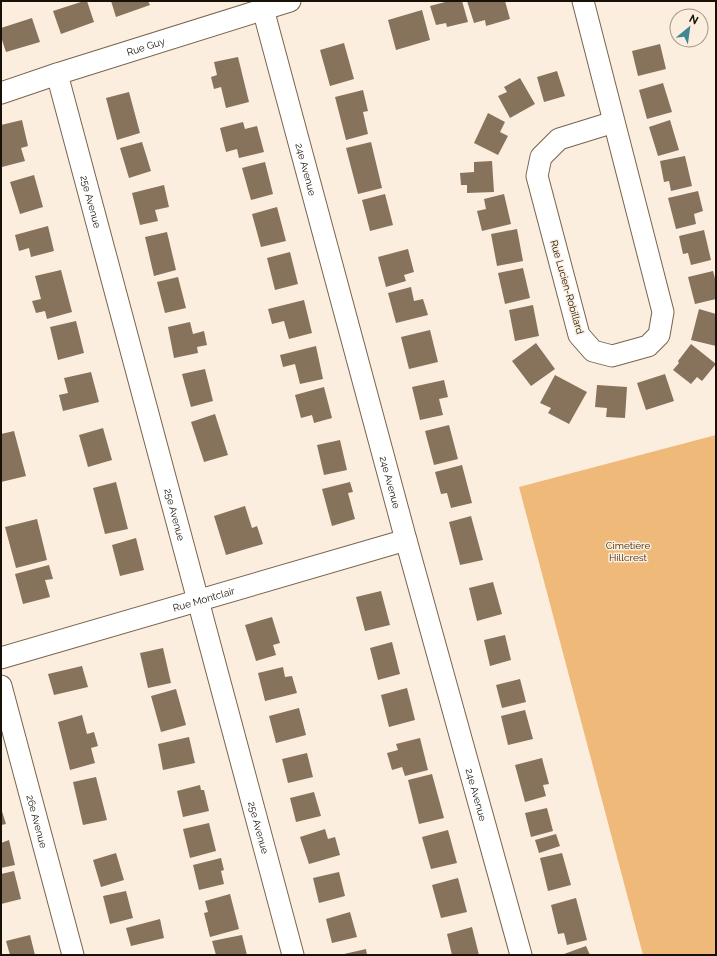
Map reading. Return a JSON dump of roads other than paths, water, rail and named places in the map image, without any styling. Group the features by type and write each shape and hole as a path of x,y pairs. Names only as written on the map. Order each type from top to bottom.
{"street":[{"name":"Rue Guy","path":"1,93 290,1"},
{"name":"Rue Lucien-Robillard","path":"583,1 663,312 659,335 648,346 612,356 593,351 579,335 537,176 541,157 559,138 614,122"},
{"name":"24e Avenue","path":"263,9 406,540 521,955"},
{"name":"25e Avenue","path":"57,74 293,955"},
{"name":"Rue Montclair","path":"1,658 406,540"},
{"name":"26e Avenue","path":"2,692 73,955"}],"park label":[{"name":"Cimetière Hillcrest","path":"628,550"}]}
